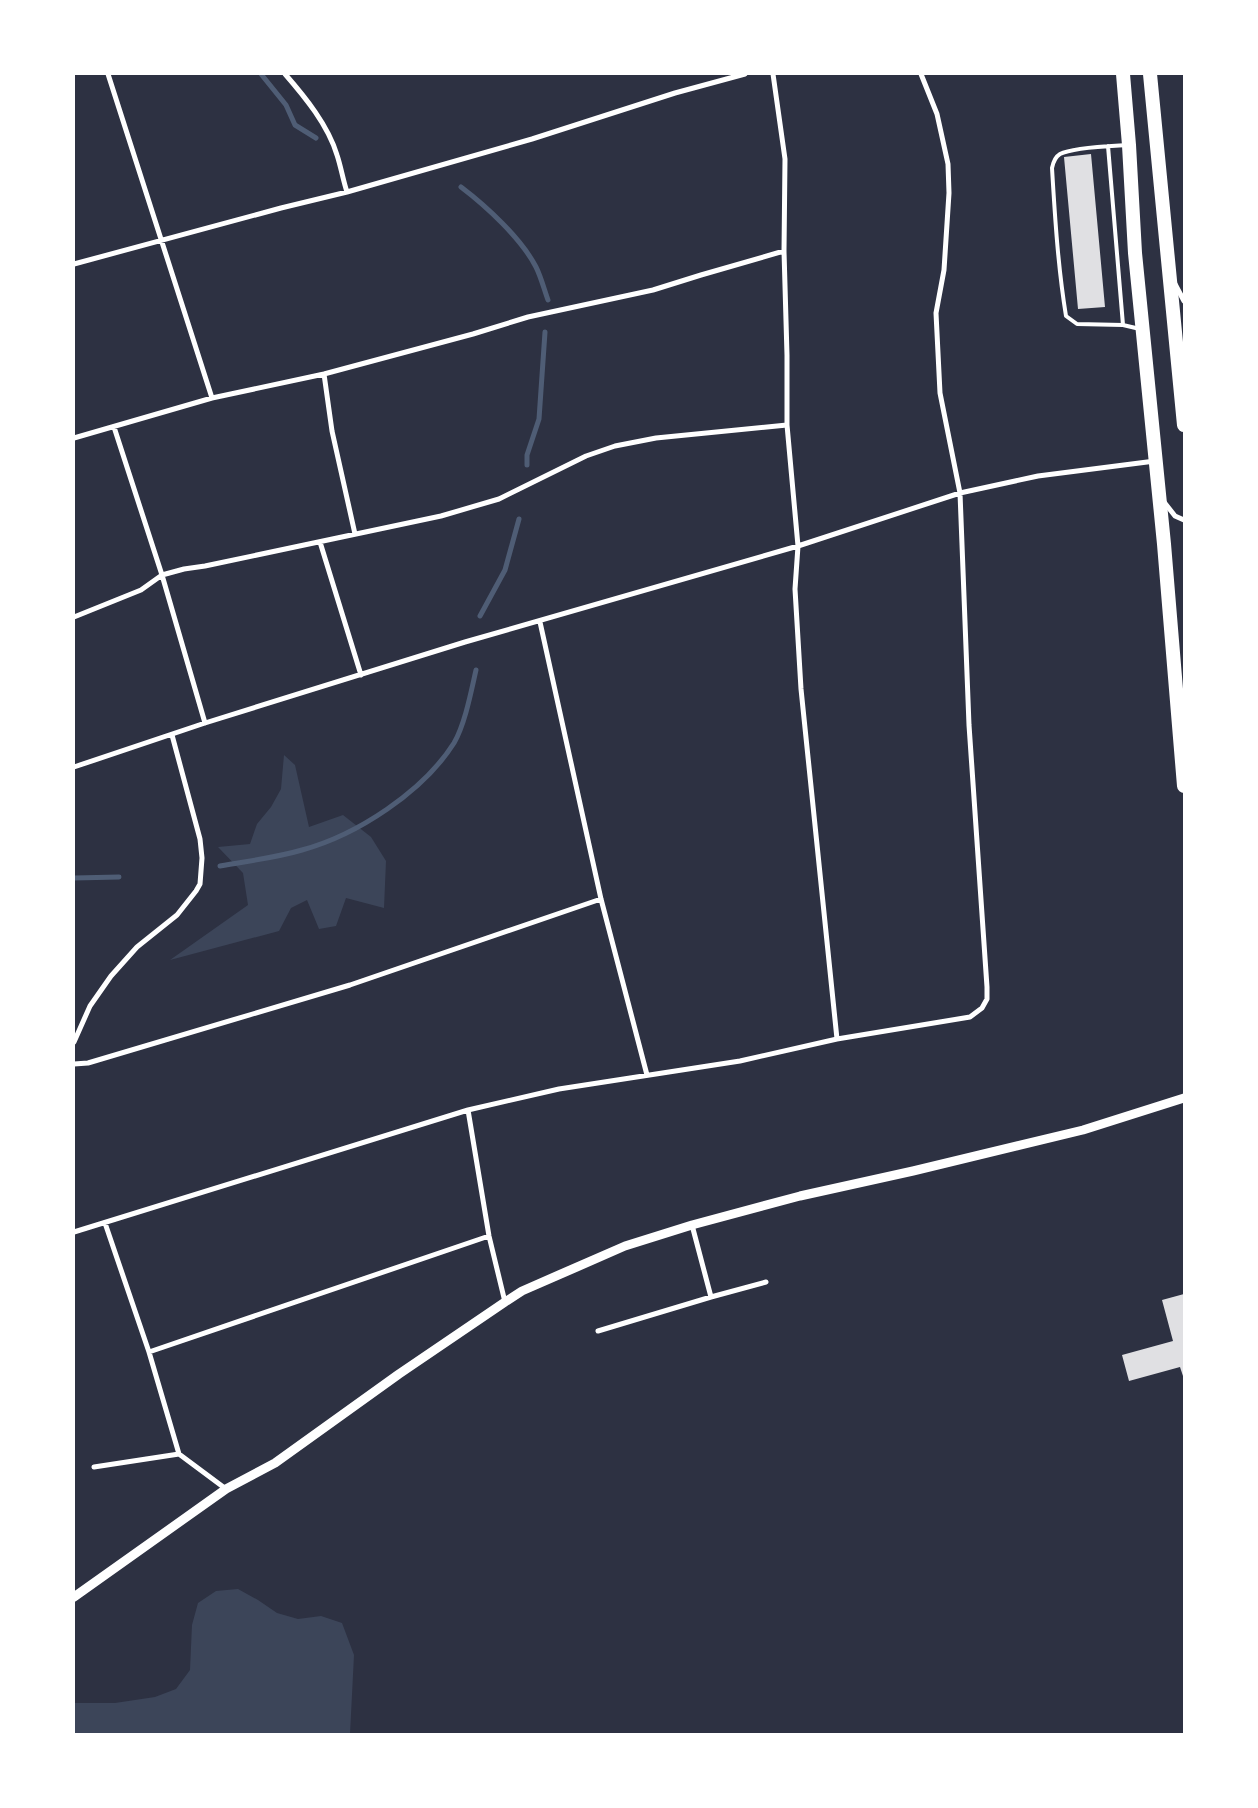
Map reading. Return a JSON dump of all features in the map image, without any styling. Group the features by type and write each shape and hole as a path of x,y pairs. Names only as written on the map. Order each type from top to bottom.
{"highway":[{"path":"1123,74 1136,253 1184,786"},
{"path":"1153,76 1169,274 1184,425"}],"street":[{"path":"108,74 212,398"},
{"path":"285,74 298,89 325,129 337,153 346,192"},
{"path":"74,264 346,192 532,139 675,93 742,74"},
{"path":"773,74 785,160 784,252 787,425 798,546 795,589 802,689 837,1039"},
{"path":"74,1232 468,1110 560,1089 740,1060 891,1029 948,1022 970,1017 982,1008 987,999 969,724 960,493 940,393 936,313 944,270 948,164 937,114 921,74"},
{"path":"74,438 212,398 324,374 528,317 653,290 784,252"},
{"path":"1169,274 1184,301"},
{"path":"324,374 332,431 355,534"},
{"path":"74,617 141,590 162,575 441,516 499,500 586,456 615,446 656,438 787,425"},
{"path":"114,427 162,575 205,723"},
{"path":"74,767 205,723 465,642 540,622 798,546 960,493 1038,476 1156,460"},
{"path":"1159,492 1175,516 1184,520"},
{"path":"320,542 361,675"},
{"path":"540,622 601,899 647,1075"},
{"path":"74,1042 90,1006 111,976 137,947 177,915 200,884 202,858 200,839 183,770 172,735"},
{"path":"74,1064 88,1063 350,985 601,899"},
{"path":"74,1598 226,1489 275,1463 399,1374 522,1291 617,1249 692,1225 800,1196 1083,1130 1184,1098"},
{"path":"468,1110 489,1236 505,1302"},
{"path":"105,1223 149,1352 179,1454 226,1489"},
{"path":"692,1225 711,1297"},
{"path":"149,1352 489,1236"},
{"path":"598,1331 766,1282"},
{"path":"94,1467 179,1454"}],"lane":[{"path":"1129,145 1082,149 1059,155 1054,161 1052,168 1055,235 1066,316 1077,324 1123,326 1143,330"},
{"path":"1108,146 1123,326"}],"shaded area":[{"path":"284,755 295,765 309,827 343,815 371,837 386,861 384,908 346,898 336,926 319,929 307,900 291,908 279,931 170,960 248,905 243,873 218,847 250,844 257,824 271,807 281,789"},
{"path":"238,1589 277,1613 298,1619 321,1616 342,1623 354,1655 350,1734 74,1734 74,1703 115,1703 155,1697 176,1689 190,1670 192,1625 198,1603 216,1591"}],"building":[{"path":"1091,154 1105,307 1078,309 1064,157"},
{"path":"1184,1294 1184,1379 1180,1367 1129,1381 1122,1355 1173,1341 1162,1300"}],"waterway":[{"path":"261,74 286,105 295,125 316,138"},
{"path":"461,187 492,213 521,245 536,267 548,300"},
{"path":"527,465 527,455 539,419 545,332"},
{"path":"480,616 505,570 519,519"},
{"path":"220,866 282,855 323,843 345,834 366,822 407,794 441,761 454,743 470,698 476,670"},
{"path":"74,878 119,877"}]}
